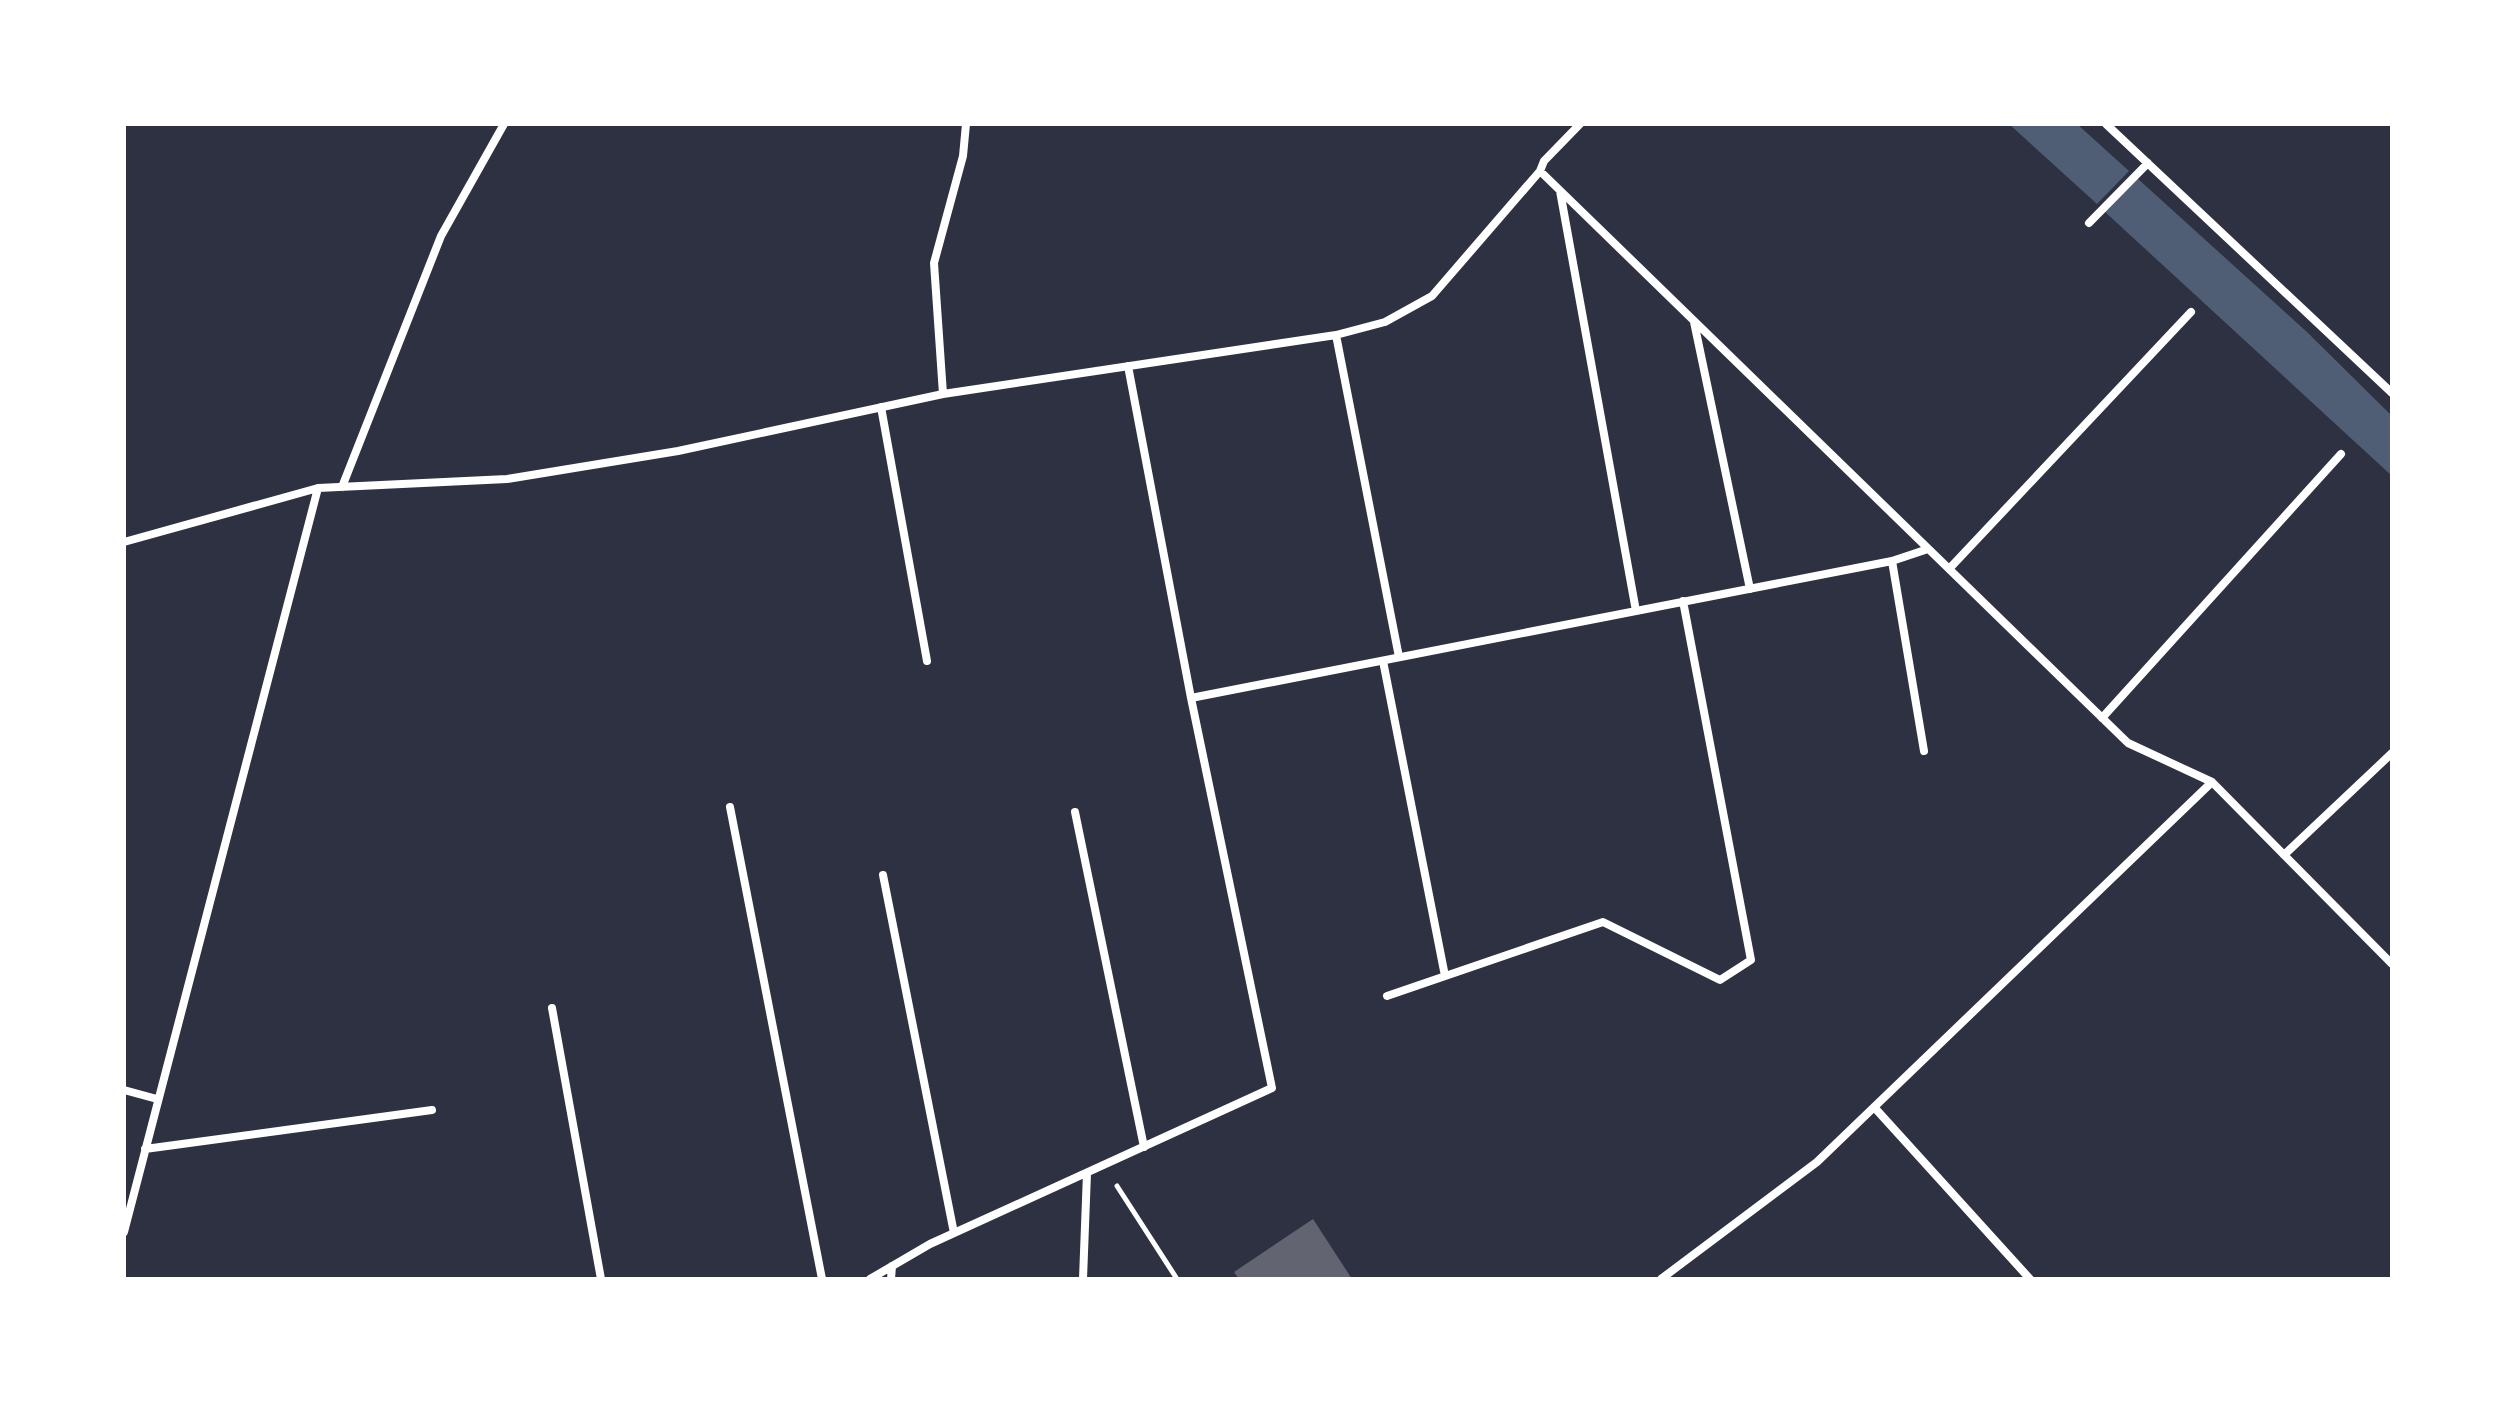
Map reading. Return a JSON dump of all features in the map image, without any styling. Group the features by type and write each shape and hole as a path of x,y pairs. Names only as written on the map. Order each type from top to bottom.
{"street":[{"path":"342,487 441,236 504,124"},
{"path":"943,394 934,263 963,156 966,124"},
{"path":"124,542 318,488 507,479 678,451 943,394 1336,335 1385,322 1432,296 1540,171 1544,161 1580,124"},
{"path":"2106,124 2392,393"},
{"path":"2089,223 2148,163"},
{"path":"1540,171 2128,743 2212,782 2392,964"},
{"path":"1560,190 1636,611"},
{"path":"1949,569 2191,312"},
{"path":"1694,321 1750,589"},
{"path":"1336,335 1399,657"},
{"path":"870,1279 954,1233 1272,1088 1191,698 1128,366"},
{"path":"881,407 927,661"},
{"path":"2102,718 2341,454"},
{"path":"124,1232 318,488"},
{"path":"1191,698 1892,561 1928,549"},
{"path":"1892,561 1924,751"},
{"path":"1387,996 1603,922 1720,980 1751,960 1683,601"},
{"path":"1383,661 1445,976"},
{"path":"2284,855 2392,753"},
{"path":"1661,1279 1817,1162 2212,782"},
{"path":"730,807 822,1279"},
{"path":"1075,812 1144,1147"},
{"path":"883,875 954,1233"},
{"path":"552,1008 601,1279"},
{"path":"124,1090 157,1099"},
{"path":"1874,1107 2030,1279"},
{"path":"145,1149 432,1110"},
{"path":"1083,1279 1087,1173"},
{"path":"891,1279 892,1266"}],"path":[{"path":"1103,1166 1177,1279"}],"water":[{"path":"2009,124 2077,124 2129,171 2097,204"},
{"path":"2137,178 2307,332 2392,416 2392,476 2104,211"}],"building":[{"path":"1313,1219 1352,1279 1239,1279 1234,1272"}]}
